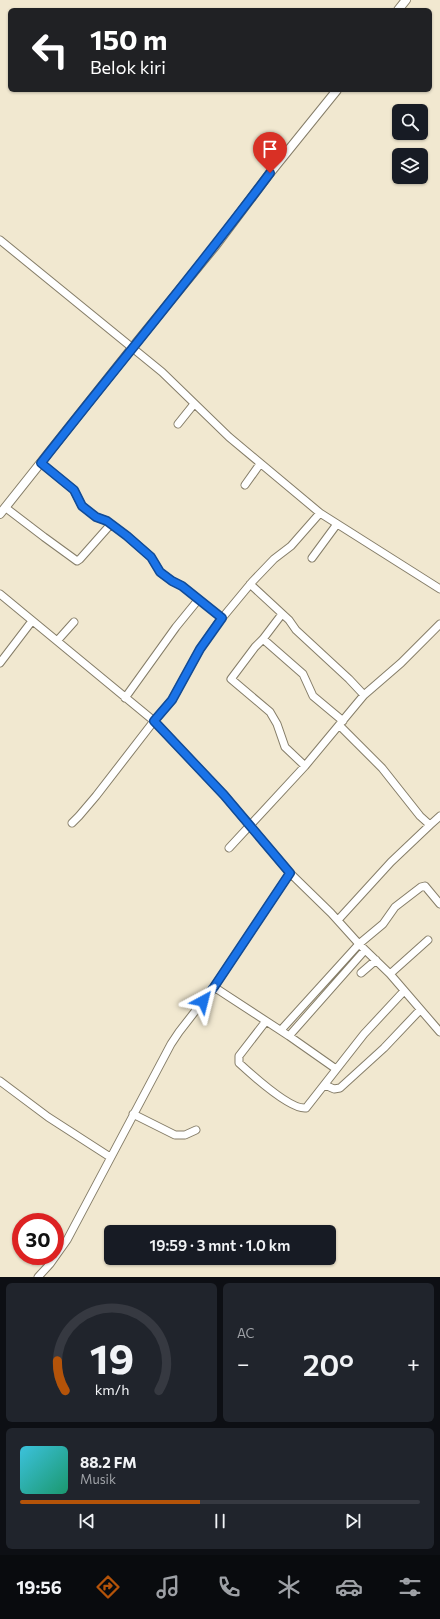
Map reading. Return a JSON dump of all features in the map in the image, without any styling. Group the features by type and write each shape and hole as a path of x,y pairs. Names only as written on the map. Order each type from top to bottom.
{"street":[{"path":"400,8 406,0"},
{"path":"0,514 216,245 270,173 335,92"},
{"path":"0,240 162,372 229,437 320,513 440,589"},
{"path":"178,424 194,404"},
{"path":"41,463 74,490 82,506 96,517 111,524 149,555 160,572 182,586 222,618"},
{"path":"245,485 260,464"},
{"path":"6,508 42,536 78,561 111,524"},
{"path":"72,822 96,796 172,700 200,649 222,618 250,584 303,533 320,513"},
{"path":"312,558 337,524"},
{"path":"250,584 289,620 296,630 350,679 364,695"},
{"path":"0,594 154,721 224,795 290,873 390,974 440,1032"},
{"path":"125,698 176,627 198,600"},
{"path":"282,614 263,639 254,647 231,679 270,712 277,724 285,747 305,766"},
{"path":"0,664 32,621"},
{"path":"57,641 74,622"},
{"path":"230,848 305,766 364,695 401,663 440,624"},
{"path":"263,639 303,674 313,696 341,723 382,768 420,816 430,825"},
{"path":"338,920 391,862 440,816"},
{"path":"38,1277 50,1264 67,1240 171,1044 214,987 290,873"},
{"path":"281,1030 359,944 380,928 396,907 422,886 427,887 440,904"},
{"path":"390,974 428,940"},
{"path":"289,1036 365,950"},
{"path":"361,973 376,960"},
{"path":"214,987 281,1030 336,1069"},
{"path":"266,1021 241,1054 239,1063 264,1084 292,1104 300,1108 306,1108 373,1024 404,991"},
{"path":"325,1085 334,1089 340,1088 384,1048 420,1010"},
{"path":"0,1081 48,1117 110,1157"},
{"path":"133,1114 175,1135 185,1135 196,1130"}],"route":[{"path":"203,1001 214,987 290,873 224,795 154,721 166,709 172,700 200,649 222,618 182,586 160,572 151,557 127,536 107,521 96,517 82,506 74,490 41,463 187,279 216,245 270,173"}]}
